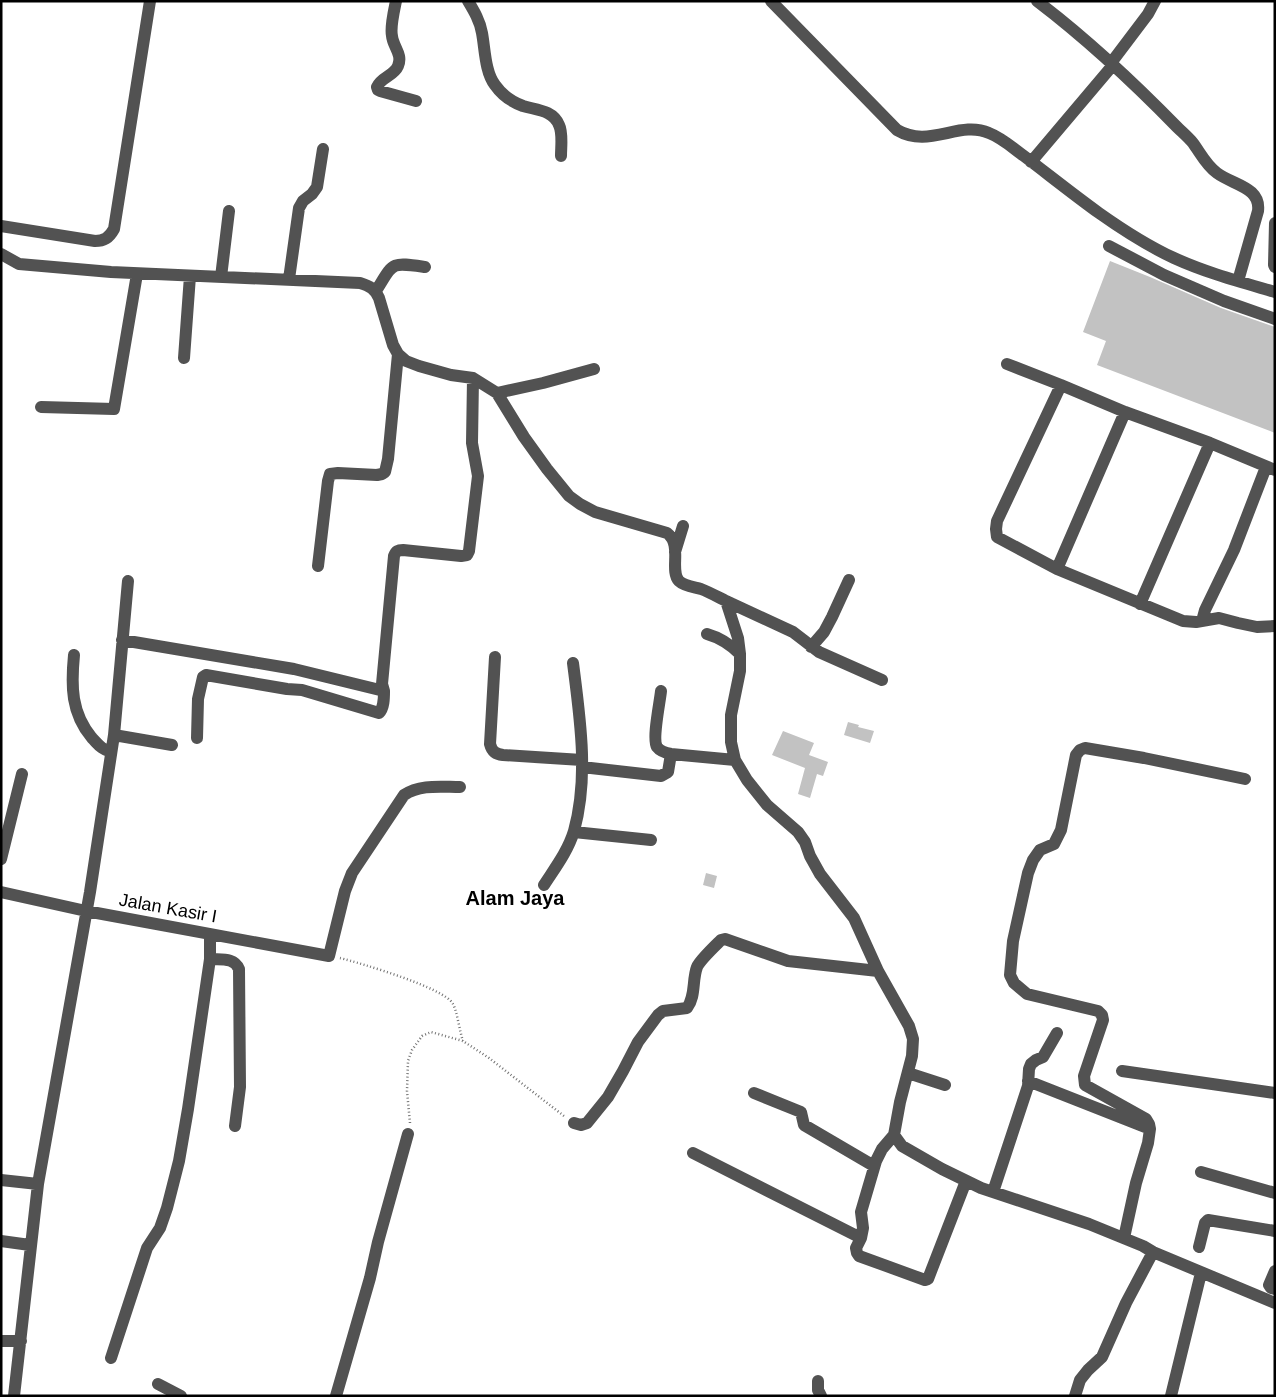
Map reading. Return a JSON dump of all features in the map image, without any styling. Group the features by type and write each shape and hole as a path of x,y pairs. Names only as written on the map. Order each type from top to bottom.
{"street":[{"path":"1,226 95,242 101,241 110,235 114,229 150,1"},
{"path":"396,1 391,35 400,57 399,64 396,70 381,81 377,87 380,91 416,101"},
{"path":"468,1 475,12 482,31 486,63 494,84 509,99 549,113 557,120 560,127 561,156"},
{"path":"772,1 897,130 912,136 931,137 966,130 982,130 998,138 1099,213 1150,245 1192,265 1275,292"},
{"path":"1037,1 1112,64 1177,126 1211,168 1221,176 1252,192 1256,197 1258,212 1238,281"},
{"path":"1032,162 1112,64 1148,14 1155,1"},
{"path":"289,279 299,208 303,201 317,187 323,149"},
{"path":"221,277 229,211"},
{"path":"1275,223 1275,267"},
{"path":"1110,246 1164,275 1224,301 1275,319"},
{"path":"1,254 19,264 137,274 289,279 360,283 370,286 380,298 393,345 398,354 406,361 419,366 451,375 473,378 497,393 524,437 569,496 595,512 664,531 672,538 676,574 680,582 702,590 793,632 819,652 882,680"},
{"path":"376,291 388,270 396,264 425,268"},
{"path":"41,407 114,409 137,274"},
{"path":"184,358 190,276"},
{"path":"318,566 330,474 338,472 377,475 385,472 387,468 398,354"},
{"path":"1007,364 1271,468 1202,622"},
{"path":"497,393 594,369"},
{"path":"197,738 198,699 203,677 206,676 302,690 381,712 394,556 396,552 404,550 461,556 467,555 469,552 478,476 472,443 473,378"},
{"path":"1061,384 997,521 997,537 1057,569 1183,621 1202,622 1219,618 1257,627 1275,626"},
{"path":"1057,569 1125,412"},
{"path":"1140,604 1210,443"},
{"path":"675,552 683,526"},
{"path":"811,647 824,632 849,580"},
{"path":"14,1396 38,1184 90,892 114,734 128,581"},
{"path":"726,601 738,638 740,654 740,671 731,715 731,742 735,760 747,780 767,805 798,832 805,842 820,874 854,918 878,971 909,1026 913,1039 912,1056 894,1135 882,1149 874,1166 861,1212 863,1228 856,1248 857,1253 860,1256 925,1280 928,1279 966,1180"},
{"path":"707,634 721,638 740,654"},
{"path":"122,640 294,670 384,691"},
{"path":"74,655 72,681 76,709 85,729 102,750 111,752"},
{"path":"495,656 490,744 495,753 661,776 668,772 671,754"},
{"path":"544,885 565,851 574,832 580,796 582,764 579,706 573,663"},
{"path":"661,691 655,738 656,746 661,751 671,754 735,760"},
{"path":"114,734 172,744"},
{"path":"1124,1238 1136,1183 1148,1143 1149,1124 1146,1119 1085,1085 1084,1076 1103,1020 1102,1014 1080,1006 1027,994 1014,983 1010,974 1012,941 1028,873 1033,860 1040,850 1054,844 1061,830 1076,755 1080,750 1085,748 1126,754 1245,779"},
{"path":"1,859 22,774"},
{"path":"329,956 345,891 352,873 404,795 411,790 421,787 460,787"},
{"path":"574,832 651,840"},
{"name":"Jalan Kasir I","path":"1,892 86,911 329,956"},
{"path":"111,1358 147,1248 160,1228 177,1170 210,959 210,934"},
{"path":"574,1123 581,1125 587,1123 608,1097 638,1042 658,1015 663,1011 687,1008 691,1004 698,966 725,938 777,958 878,971"},
{"path":"210,959 231,960 236,963 239,969 240,1087 236,1126"},
{"path":"992,1192 1028,1081 1031,1064 1043,1057 1057,1033"},
{"path":"1122,1071 1275,1093"},
{"path":"908,1073 945,1085"},
{"path":"1028,1081 1150,1130"},
{"path":"754,1093 801,1112 804,1125 874,1166"},
{"path":"336,1396 370,1278 408,1134"},
{"path":"894,1135 902,1146 942,1169 992,1192 1089,1224 1275,1303"},
{"path":"693,1153 861,1238"},
{"path":"1201,1172 1275,1193"},
{"path":"1,1180 38,1184"},
{"path":"1199,1247 1205,1223 1208,1220 1275,1231"},
{"path":"1,1241 30,1245"},
{"path":"1075,1396 1080,1380 1102,1357 1126,1303 1153,1252"},
{"path":"1275,1271 1269,1285 1275,1289"},
{"path":"1171,1396 1202,1273"},
{"path":"1,1341 21,1341"},
{"path":"818,1380 818,1390 821,1396"},
{"path":"158,1384 181,1396"}],"path":[{"path":"329,956 356,962 441,994 453,1003 462,1042"},
{"path":"408,1134 410,1122 407,1090 408,1061 412,1050 422,1036 431,1032 462,1042 489,1058 574,1123"}],"building":[{"path":"1110,261 1221,308 1275,327 1275,433 1097,365 1106,341 1083,332"},
{"path":"848,722 874,731 870,743 844,735"},
{"path":"783,731 814,743 809,755 828,762 823,776 817,774 810,798 798,794 805,768 772,755"},
{"path":"706,873 717,876 714,888 703,885"}],"district":[{"name":"Alam Jaya","path":"515,898"}]}
